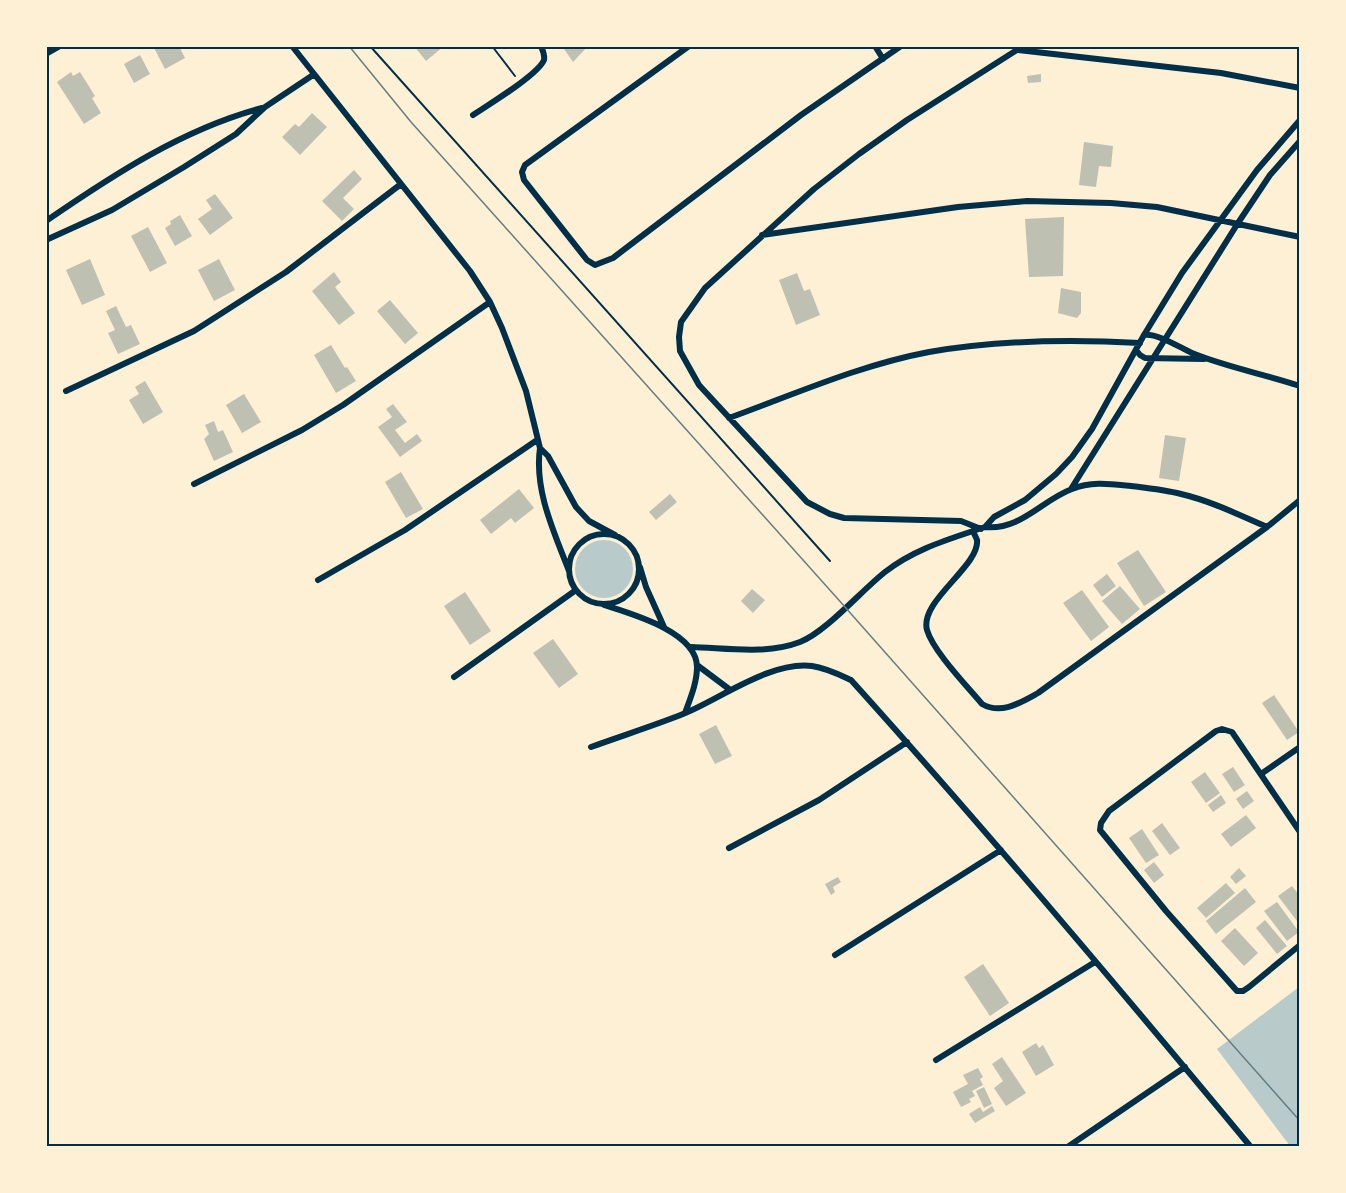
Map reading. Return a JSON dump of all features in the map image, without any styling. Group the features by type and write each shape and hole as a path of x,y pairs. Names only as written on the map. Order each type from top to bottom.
{"street":[{"path":"46,54 60,46"},
{"path":"292,46 463,263 490,302 526,391 540,448 548,456 576,507 588,521 626,541 634,550 646,587 664,628"},
{"path":"473,115 521,83 541,64 545,55 542,46"},
{"path":"689,46 525,165 522,172 524,180 587,260 595,266 613,258 801,116 901,46"},
{"path":"875,46 884,59"},
{"path":"983,528 961,521 844,518 818,509 798,494 699,385 680,351 681,322 705,288 814,189 868,147 1021,48 1221,73 1299,88"},
{"path":"46,240 111,210 184,167 236,134 265,107 313,75"},
{"path":"46,221 168,145 231,116 265,107"},
{"path":"983,528 994,517 1025,500 1072,457 1092,429 1144,335 1182,273 1257,170 1299,120"},
{"path":"1070,489 1238,223 1270,175 1299,141"},
{"path":"66,391 194,331 286,272 401,184"},
{"path":"762,235 946,209 1027,201 1111,203 1157,207 1299,237"},
{"path":"194,484 302,430 343,405 490,302"},
{"path":"1144,335 1155,335 1208,359 1299,386"},
{"path":"729,418 830,379 927,353 975,345 1029,342 1083,340 1140,343"},
{"path":"1136,350 1142,357 1208,359"},
{"path":"318,580 405,530 537,440"},
{"path":"540,448 538,472 540,483 551,525 576,590 586,598 664,628 691,647 768,648 804,641 819,631 898,563 918,550 983,528 997,528 1016,522 1070,489 1100,483 1181,494 1220,507 1267,527"},
{"path":"973,531 977,540 971,557 929,613 926,628 936,647 982,704 998,709 1018,704 1038,693 1267,527 1299,500"},
{"path":"569,573 570,561 582,542 592,536 615,535"},
{"path":"598,603 620,600 630,593 636,584 639,572 638,561"},
{"path":"454,677 576,590"},
{"path":"685,713 696,682 697,665 691,647"},
{"path":"697,665 729,689"},
{"path":"591,747 685,713 729,689 783,669 810,666 829,670 850,681 1001,849 1250,1146"},
{"path":"1299,832 1232,732 1222,729 1216,731 1109,811 1101,823 1100,830 1166,911 1237,991 1243,991 1249,987 1299,945"},
{"path":"729,848 819,800 907,742"},
{"path":"1261,774 1299,747"},
{"path":"835,955 1001,849"},
{"path":"936,1060 1095,962"},
{"path":"1069,1146 1185,1067"}],"path":[{"path":"370,46 830,561"},
{"path":"492,46 521,83"}],"shaded area":[{"path":"604,540 620,545 628,553 633,569 628,585 620,593 604,598 588,593 580,585 575,569 580,553 588,545"},
{"path":"1299,987 1299,1146 1290,1146 1217,1049"}],"building":[{"path":"153,46 179,46 185,58 165,69"},
{"path":"414,46 444,46 426,61"},
{"path":"562,46 588,46 573,62"},
{"path":"140,55 150,74 134,83 124,64"},
{"path":"71,72 73,76 80,72 95,96 92,98 101,113 84,124 57,82"},
{"path":"1041,74 1041,82 1028,83 1027,76"},
{"path":"312,113 327,127 300,155 282,137 295,124 299,127"},
{"path":"1084,142 1113,146 1111,167 1099,166 1096,187 1079,185"},
{"path":"354,170 362,179 343,198 354,209 342,221 322,201"},
{"path":"215,194 233,218 210,235 198,219 212,209 206,200"},
{"path":"180,215 192,236 175,246 165,228 171,224 170,221"},
{"path":"1064,217 1063,276 1029,277 1025,219"},
{"path":"148,227 167,263 150,272 131,236"},
{"path":"90,259 105,295 82,305 66,270"},
{"path":"219,259 235,290 214,301 198,270"},
{"path":"334,272 341,282 335,287 355,313 339,325 312,291"},
{"path":"797,273 804,291 810,289 820,315 796,325 779,280"},
{"path":"1061,288 1081,292 1081,313 1077,318 1058,313"},
{"path":"390,300 418,333 405,344 377,311"},
{"path":"116,306 126,327 131,325 140,344 118,354 108,333 115,330 106,311"},
{"path":"331,345 356,381 336,393 314,355"},
{"path":"145,381 163,412 143,424 129,400 139,394 135,387"},
{"path":"244,394 261,422 242,433 226,405"},
{"path":"393,404 407,422 395,430 405,443 417,434 422,441 400,457 378,427 392,417 386,409"},
{"path":"214,421 218,432 223,430 233,452 214,461 204,439 209,434 205,425"},
{"path":"1165,435 1186,438 1179,481 1159,478"},
{"path":"401,472 423,509 406,518 385,482"},
{"path":"519,489 534,508 515,523 511,518 491,534 480,520"},
{"path":"670,494 677,502 656,520 649,512"},
{"path":"1138,550 1166,592 1144,606 1117,563"},
{"path":"1107,574 1116,586 1102,597 1093,585"},
{"path":"1120,586 1140,609 1122,624 1102,601"},
{"path":"752,589 765,600 753,613 741,601"},
{"path":"1082,590 1109,627 1091,641 1063,603"},
{"path":"465,592 491,631 470,645 444,606"},
{"path":"553,639 578,674 559,688 533,653"},
{"path":"1274,695 1299,732 1287,740 1262,703"},
{"path":"716,725 732,756 715,764 699,734"},
{"path":"1233,767 1245,785 1234,792 1222,774"},
{"path":"1205,772 1220,793 1206,803 1191,782"},
{"path":"1247,791 1254,801 1243,809 1236,799"},
{"path":"1221,795 1226,803 1213,812 1208,805"},
{"path":"1246,815 1256,828 1231,847 1221,834"},
{"path":"1162,823 1180,848 1170,855 1152,831"},
{"path":"1142,829 1159,855 1146,863 1129,838"},
{"path":"1154,862 1164,875 1154,883 1144,870"},
{"path":"1239,868 1246,876 1236,884 1230,877"},
{"path":"838,877 841,882 833,887 835,892 831,895 825,884"},
{"path":"1226,883 1235,893 1206,918 1197,908"},
{"path":"1292,886 1300,896 1300,925 1278,896"},
{"path":"1245,888 1256,902 1216,934 1206,921"},
{"path":"1277,902 1299,932 1287,941 1264,911"},
{"path":"1265,920 1287,946 1277,954 1256,928"},
{"path":"1235,928 1258,953 1244,966 1221,941"},
{"path":"983,964 1009,1003 990,1016 964,977"},
{"path":"1036,1043 1039,1048 1043,1045 1054,1065 1036,1076 1022,1052"},
{"path":"1002,1057 1026,1093 1006,1106 994,1088 1003,1081 992,1064"},
{"path":"978,1068 983,1077 980,1079 983,1085 972,1091 975,1096 969,1099 971,1102 961,1107 953,1092 968,1084 963,1075"},
{"path":"984,1087 992,1104 984,1108 976,1091"},
{"path":"992,1106 995,1111 975,1123 969,1114 980,1107 983,1112"}],"tram line":[{"path":"349,46 411,122 837,598 1300,1121"}]}
